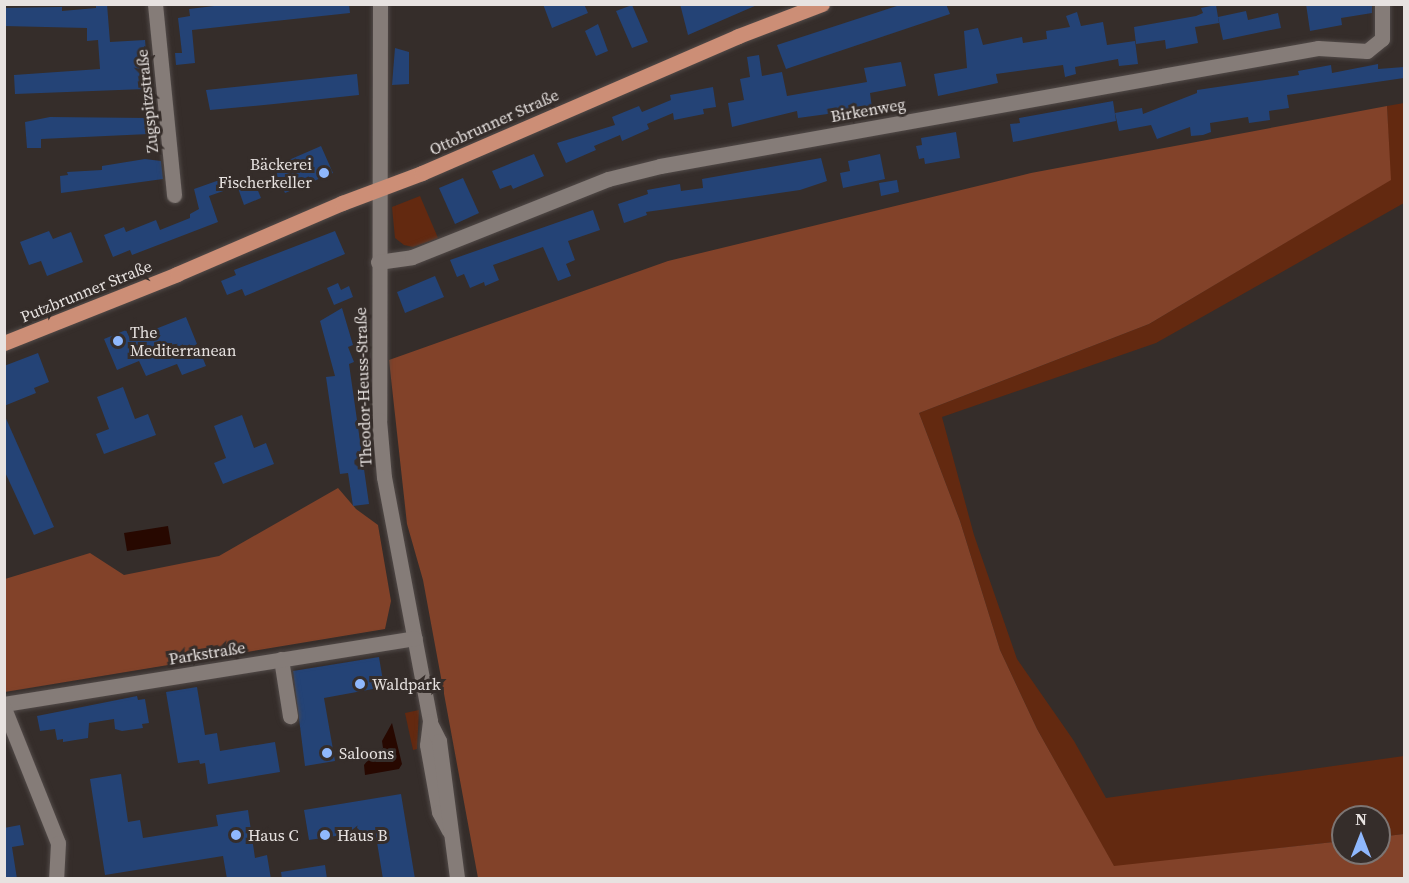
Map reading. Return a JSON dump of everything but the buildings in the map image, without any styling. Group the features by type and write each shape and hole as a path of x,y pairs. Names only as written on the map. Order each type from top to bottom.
{"main road":[{"name":"Ottobrunner Straße","path":"181,273 738,36 822,4"},
{"name":"Putzbrunner Straße","path":"4,343 181,273"}],"street":[{"name":"Zugspitzstraße","path":"155,4 174,195"},
{"name":"Theodor-Heuss-Straße","path":"380,4 377,384 384,477 430,723 427,745 438,812 449,831 457,879"},
{"name":"Birkenweg","path":"378,262 412,257 597,183 660,166 1318,48 1366,51 1377,44 1383,32 1382,4"},
{"name":"Parkstraße","path":"56,879 58,843 4,706 415,638"},
{"path":"281,659 290,716"}],"shaded area":[{"path":"1404,103 1404,203 1156,343 942,417 974,535 1017,659 1074,741 1106,798 1404,756 1404,834 1391,836 1391,805 1331,805 1331,842 1114,867 1037,729 1000,650 960,521 919,413 1149,324 1390,180 1387,106"},
{"path":"1387,106 1391,180 1149,324 919,413 960,521 1000,650 1037,729 1114,866 1331,842 1331,865 1391,865 1391,836 1404,834 1404,878 478,878 423,580 407,524 389,360 668,261 1031,173"},
{"path":"420,196 438,238 413,247 404,245 395,238 392,207"},
{"path":"338,488 356,509 378,525 391,601 385,629 5,692 5,579 90,553 124,575 219,556"},
{"path":"168,526 171,544 127,551 124,533"},
{"path":"419,710 417,749 413,750 405,713"},
{"path":"392,723 402,764 399,769 365,775 364,765 375,751 383,748 382,741"}],"place":[{"name":"Bäckerei Fischerkeller","path":"324,173"},
{"name":"The Mediterranean","path":"118,341"},
{"name":"Waldpark","path":"360,684"},
{"name":"Saloons","path":"327,753"},
{"name":"Haus C","path":"236,835"},
{"name":"Haus B","path":"325,835"}]}
